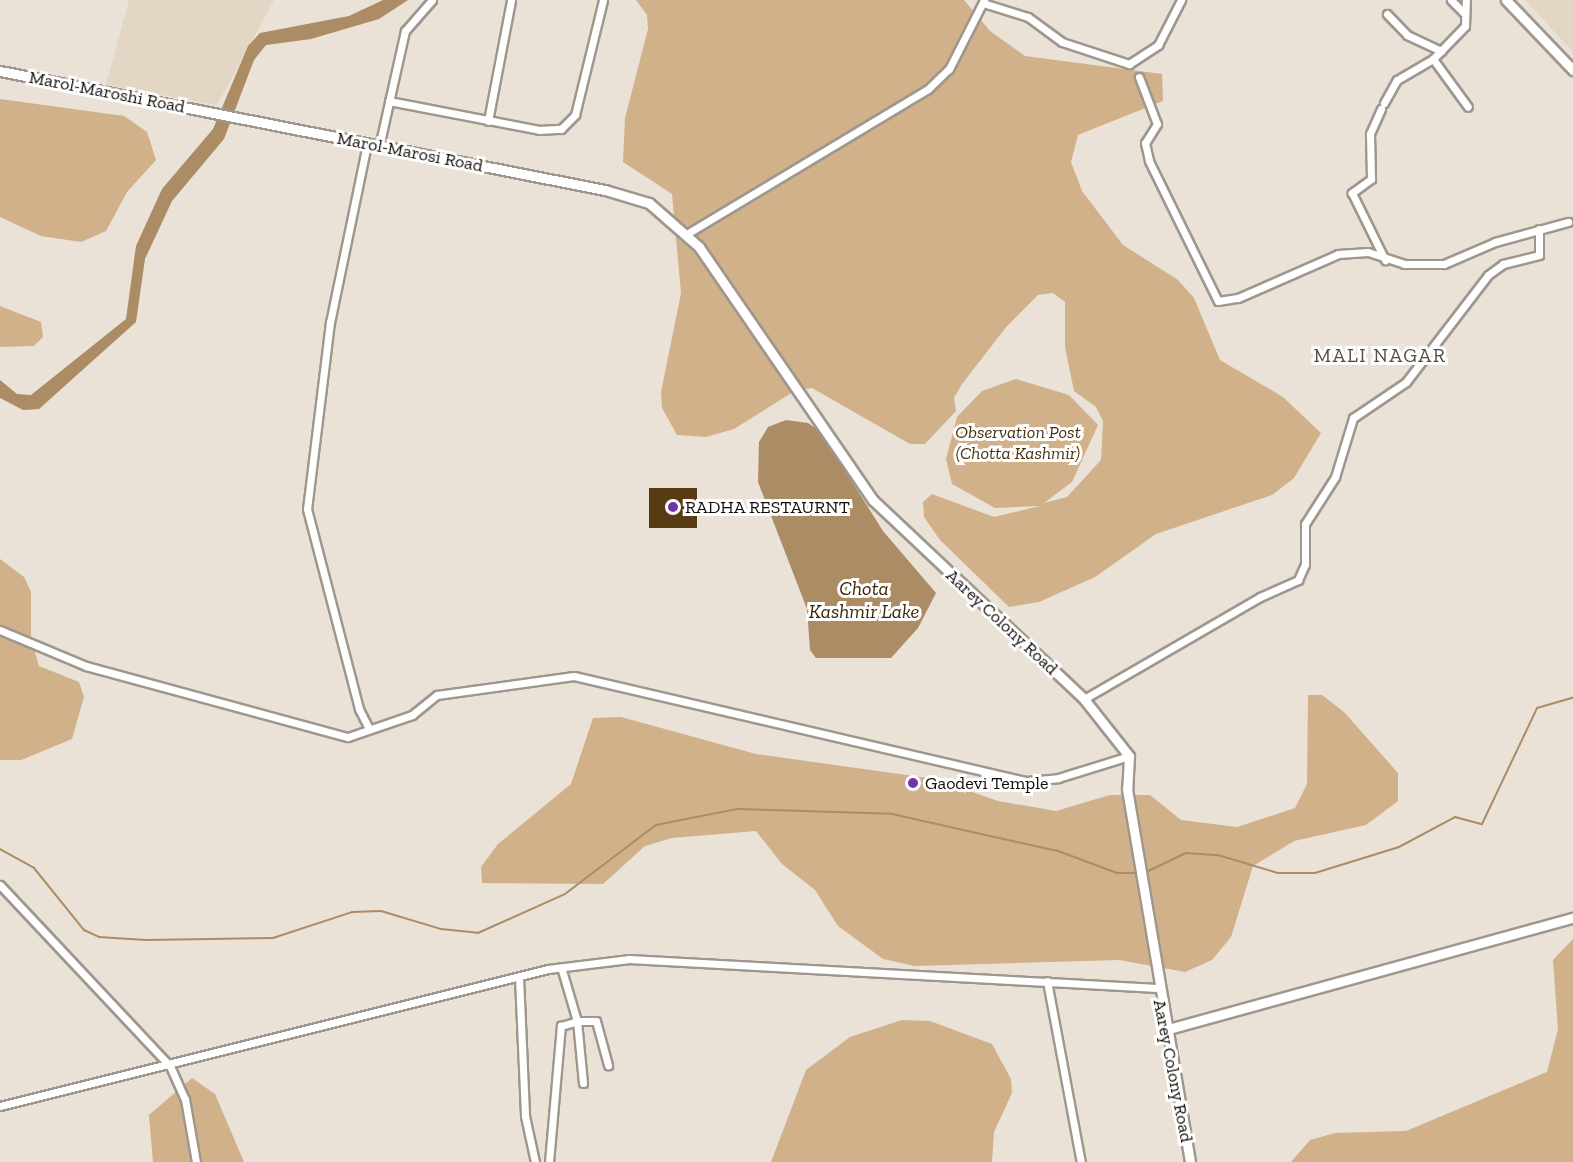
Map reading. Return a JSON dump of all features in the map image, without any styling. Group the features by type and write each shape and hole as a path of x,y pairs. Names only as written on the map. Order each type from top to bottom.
{"main road":[{"path":"1506,0 1573,69"},
{"name":"Marol-Maroshi Road","path":"0,71 215,114"},
{"name":"Marol-Marosi Road","path":"215,114 605,190"},
{"name":"Aarey Colony Road","path":"605,190 649,203 686,235 873,500 1084,699 1129,756 1127,789 1144,888 1157,988 1190,1162"},
{"path":"1165,1030 1573,918"}],"street":[{"path":"379,147 405,31 432,0"},
{"path":"488,120 511,0"},
{"path":"389,101 551,131 569,124 603,0"},
{"path":"686,235 928,89 949,69 983,1 1028,17 1062,42 1129,64 1158,45 1181,0"},
{"path":"1451,0 1464,13"},
{"path":"1385,260 1352,193 1371,179 1370,134 1397,80 1433,59 1465,26 1464,13 1467,0"},
{"path":"1387,14 1407,35 1441,51"},
{"path":"1433,59 1468,107"},
{"path":"1139,77 1156,124 1145,143 1149,161 1218,301 1238,298 1338,254 1368,252 1385,260 1444,264 1539,229 1568,222"},
{"path":"367,144 330,322 307,509 359,709 369,729"},
{"path":"1084,699 1260,597 1298,580 1305,564 1305,524 1335,477 1353,418 1406,382 1488,275 1503,264 1539,255 1539,229"},
{"path":"0,630 86,666 348,737 412,715 437,695 574,676 931,764 1026,781 1058,778 1129,756"},
{"path":"0,885 170,1066 185,1099 196,1162"},
{"path":"0,1106 170,1066 519,976 561,967 629,958 1157,988"},
{"path":"561,967 577,1021 583,1083"},
{"path":"519,976 525,1116 535,1162"},
{"path":"1047,981 1081,1162"},
{"path":"549,1162 561,1026 577,1021 596,1021 608,1065"}],"shaded area":[{"path":"129,0 274,0 217,105 106,85"},
{"path":"1526,0 1573,0 1573,52 1527,2"}],"green space":[{"name":"Observation Post (Chotta Kashmir)","path":"636,0 964,0 990,31 1025,56 1162,74 1163,101 1078,135 1071,162 1082,191 1123,245 1178,280 1194,298 1220,360 1283,397 1321,433 1294,478 1272,495 1156,534 1095,577 1039,602 1009,607 940,540 924,517 923,502 932,494 994,517 1040,506 995,508 952,484 946,459 957,417 982,391 1016,379 1069,395 1098,425 1072,482 1044,503 1067,497 1101,460 1103,421 1096,407 1074,391 1065,347 1065,302 1053,293 1038,295 1007,326 962,384 954,398 956,411 925,444 910,444 812,388 796,390 734,429 706,437 677,435 662,408 661,392 681,293 672,194 623,162 625,118 648,29 647,15"},
{"path":"0,99 124,116 147,132 156,160 127,192 106,231 81,242 41,236 0,217"},
{"path":"0,306 41,322 43,337 34,346 0,347"},
{"path":"0,559 24,577 31,592 31,639 39,666 79,682 84,697 72,739 21,760 0,760"},
{"path":"1308,695 1322,695 1344,712 1398,773 1398,801 1366,825 1294,841 1253,866 1231,937 1212,960 1185,972 1119,960 915,966 883,959 838,926 815,890 782,864 756,831 672,838 645,846 603,884 482,883 481,867 498,844 571,784 593,718 621,717 756,754 935,779 998,801 1056,811 1110,795 1150,795 1181,820 1237,827 1295,808 1307,784"},
{"path":"1573,939 1573,1162 1291,1162 1310,1140 1335,1133 1406,1131 1547,1072 1558,1029 1553,960"},
{"path":"902,1020 930,1021 992,1044 1011,1079 1012,1093 994,1132 992,1162 771,1162 806,1070 850,1037"},
{"path":"192,1078 215,1094 244,1162 153,1162 149,1115"}],"water":[{"path":"383,0 408,0 379,19 311,39 266,45 254,60 224,139 172,201 145,259 136,322 39,409 23,410 0,398 0,380 17,394 31,395 126,319 136,246 162,189 213,129 248,46 260,33 349,16"},
{"name":"Chota Kashmir Lake","path":"786,420 808,423 820,431 883,531 936,593 918,628 891,658 816,658 810,650 807,609 758,482 759,442 768,427"}],"building":[{"name":"RADHA RESTAURNT","path":"649,488 697,488 697,528 649,528"}],"waterway":[{"path":"1144,873 1186,853 1218,855 1278,873 1315,873 1399,847 1455,817 1482,824 1537,708 1573,698"},
{"path":"0,849 34,868 84,930 99,937 146,940 273,938 352,912 381,911 441,929 478,933 565,894 656,825 737,809 892,814 1058,851 1117,873 1138,873"}],"place":[{"name":"RADHA RESTAURNT","path":"673,507"},
{"name":"Gaodevi Temple","path":"913,783"}],"district":[{"name":"MALI NAGAR","path":"1380,355"}]}
